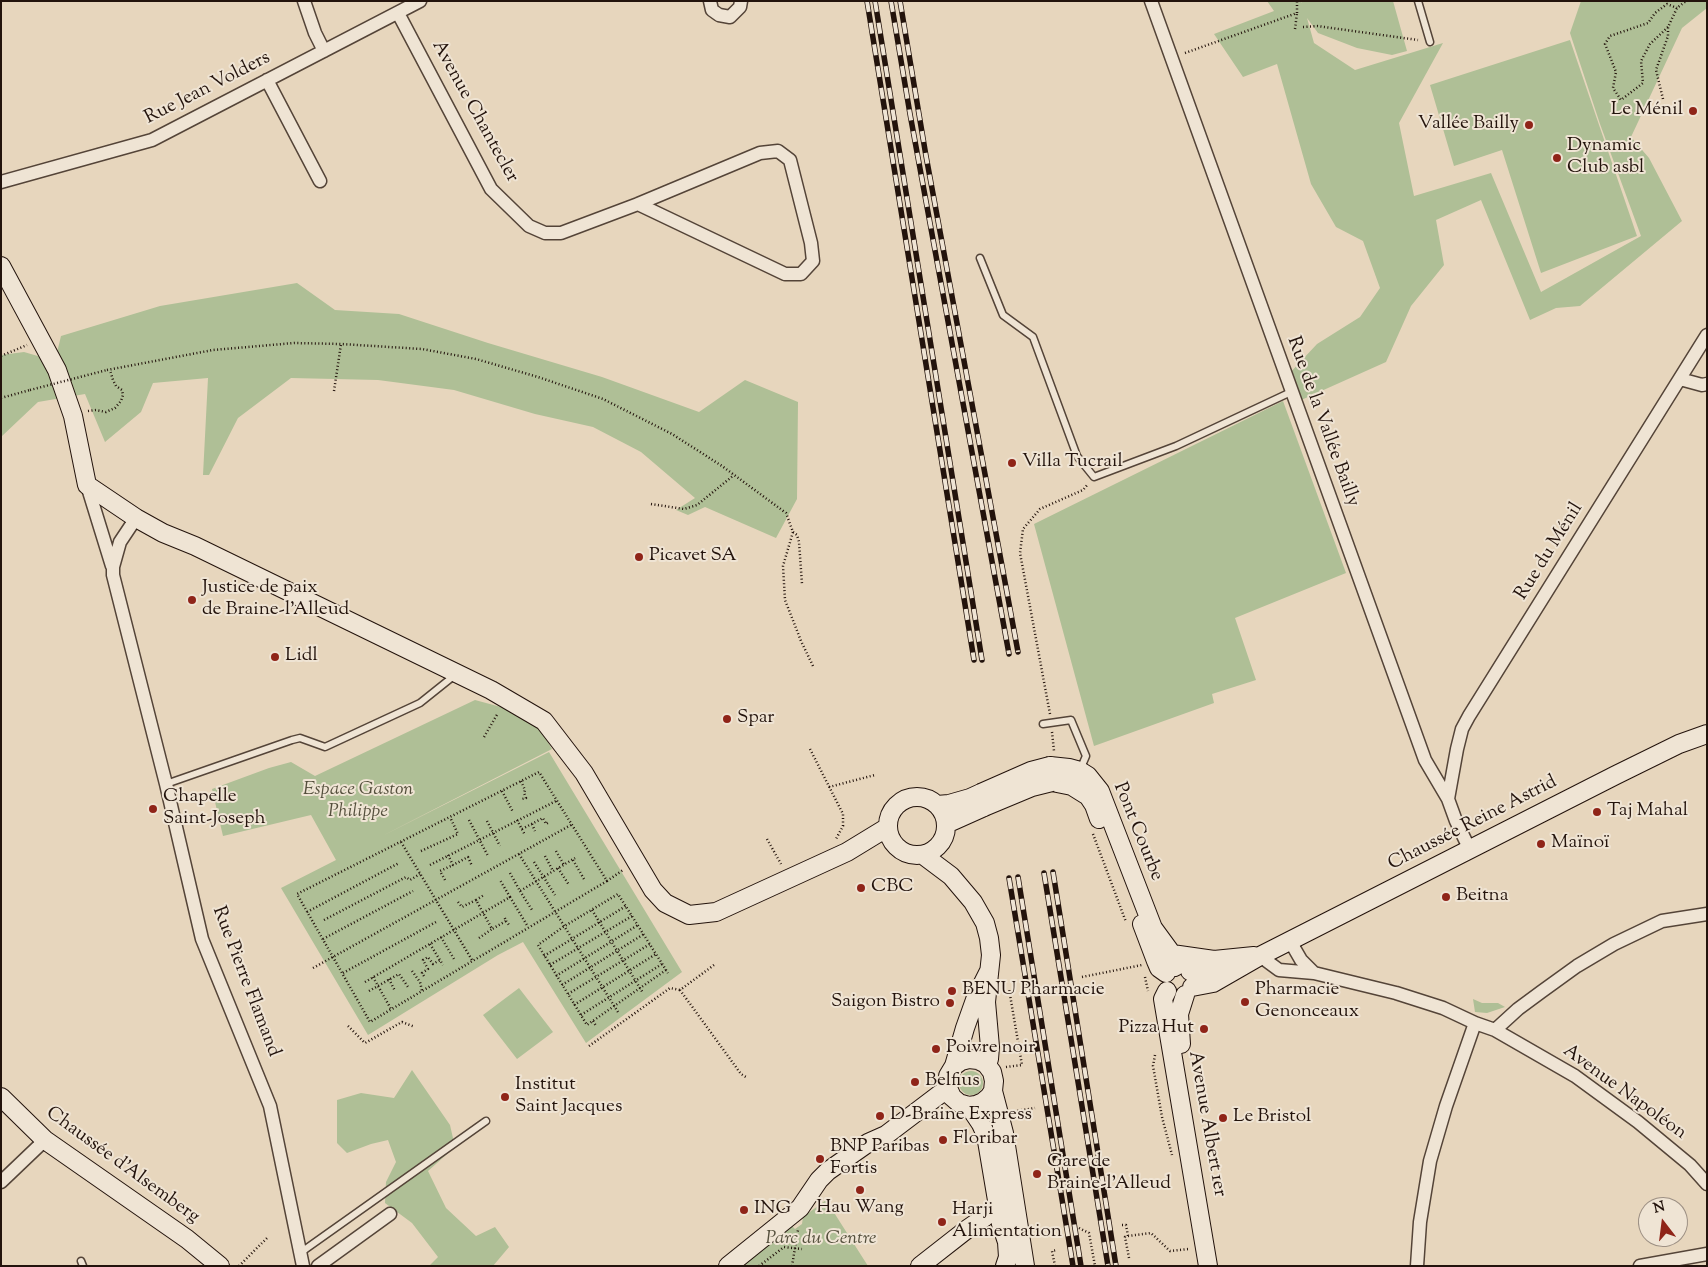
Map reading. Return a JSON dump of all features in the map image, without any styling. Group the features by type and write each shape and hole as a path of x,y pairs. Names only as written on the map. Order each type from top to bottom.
{"main road":[{"name":"Rue Pierre Flamand","path":"1,266 57,370 73,416 87,485"},
{"path":"87,485 136,518 163,532 196,546 507,699 544,721 584,773 653,890 665,903 688,915 716,912 842,846 890,835"},
{"name":"Chaussée Reine Astrid","path":"1169,970 1213,983 1260,956 1616,775 1679,744 1707,734"},
{"path":"937,805 983,800 1032,787 1050,767 1069,768 1080,771"},
{"name":"Pont Courbe","path":"1050,767 1072,786 1088,796 1094,805 1169,970"},
{"name":"Pont Courbe","path":"1080,771 1088,776 1100,791 1169,970"},
{"path":"923,798 937,805 945,817 946,824 942,842 935,850 924,855 907,854 899,849 890,835 892,812 901,802 908,799 923,798"},
{"path":"946,824 983,800"},
{"path":"942,842 944,858 950,876"},
{"path":"924,855 950,876 973,902 985,923 991,956 986,1010 990,1047 986,1064"},
{"name":"Chaussée Reine Astrid","path":"1169,970 1214,960 1260,956"},
{"name":"Avenue Albert 1er","path":"1169,970 1175,996 1167,991 1163,999 1208,1266"},
{"name":"Avenue Albert 1er","path":"1169,970 1179,1014 1179,1036 1219,1266"},
{"path":"989,971 976,997 954,1066 948,1076 948,1088 952,1096 959,1103 969,1106 983,1102 993,1091"},
{"path":"954,1066 961,1061 969,1059 978,1060 986,1064 992,1072 994,1081 993,1091 1004,1133 1024,1266"},
{"path":"728,1266 790,1218 828,1171 868,1143 886,1135 948,1088"},
{"name":"Chaussée d'Alsemberg","path":"1,1097 45,1140 187,1239 220,1266"},
{"path":"969,1106 986,1135 1001,1224 1007,1242 1008,1257 1006,1266"},
{"path":"920,1266 1013,1193"}],"street":[{"path":"304,1 315,34 324,51"},
{"name":"Rue Jean Volders","path":"1,182 152,140 420,1"},
{"path":"710,1 712,10 719,15 730,17 740,7 741,1"},
{"name":"Rue de la Vallée Bailly","path":"1150,1 1425,760 1448,799 1470,850"},
{"name":"Avenue Chantecler","path":"398,13 492,189 529,226 545,233 561,233 638,204 760,153 778,151 790,160 811,243 813,261 801,274 784,274 638,204"},
{"path":"267,80 320,181"},
{"name":"Rue du Ménil","path":"1448,799 1462,729 1469,716 1707,335"},
{"path":"1680,379 1702,385 1707,384"},
{"name":"Rue Pierre Flamand","path":"87,485 113,567"},
{"name":"Rue Pierre Flamand","path":"136,518 120,542 113,567 113,575 166,784 202,939 270,1106 302,1260"},
{"path":"1495,1030 1518,1009 1541,992 1614,944 1662,921 1707,914"},
{"path":"1290,941 1301,960 1314,973"},
{"name":"Avenue Napoléon","path":"1260,956 1278,970 1314,973 1396,993 1443,1008 1495,1030 1575,1076 1638,1122 1690,1165 1707,1184"},
{"path":"1417,1266 1420,1222 1430,1161 1446,1106 1475,1023"},
{"path":"1,1182 45,1140"},
{"path":"318,1266 390,1214"},
{"path":"1640,1266 1707,1254"}],"lane":[{"path":"1418,1 1430,42"},
{"path":"980,258 1003,314 1034,337 1077,456 1094,476 1176,446 1292,392"},
{"path":"166,784 300,738 325,747 420,703 456,674"},
{"path":"1043,724 1071,720 1086,756 1080,771"},
{"path":"302,1260 486,1121"}],"path":[{"path":"1294,29 1297,1"},
{"path":"1677,8 1667,4 1655,13 1648,23 1610,36 1605,44 1616,72 1613,88 1621,100 1643,83 1641,62 1650,44 1668,27 1677,8 1686,1"},
{"path":"1171,58 1297,13"},
{"path":"1303,27 1317,26 1430,42"},
{"path":"1663,100 1656,70 1668,36 1668,27"},
{"path":"1,356 40,339"},
{"path":"1,398 109,370 213,350 294,343 422,349 476,360 603,399 672,434 734,475 786,513 792,532 783,566 785,600 800,641 813,666"},
{"path":"334,391 341,344"},
{"path":"73,416 96,410 106,412 115,408 121,401 122,390 113,380 109,370"},
{"path":"651,504 684,509 697,505 734,475"},
{"path":"1050,767 1054,751 1052,723 1020,553 1023,529 1040,509 1083,490 1094,476"},
{"path":"792,532 797,535 799,542 802,584"},
{"path":"484,736 507,699"},
{"path":"810,749 843,814 842,846"},
{"path":"607,881 539,772 297,894 370,1022 607,881 637,862"},
{"path":"829,786 875,774"},
{"path":"521,781 526,798 522,800"},
{"path":"502,791 513,812"},
{"path":"430,865 556,800"},
{"path":"421,851 458,834 450,817"},
{"path":"522,829 542,818 546,824 549,822"},
{"path":"469,820 488,856"},
{"path":"517,820 525,835"},
{"path":"488,821 500,846"},
{"path":"532,824 535,831"},
{"path":"312,968 571,825"},
{"path":"1090,828 1127,924"},
{"path":"767,839 781,864"},
{"path":"498,842 502,840"},
{"path":"401,842 473,961"},
{"path":"556,851 564,865"},
{"path":"519,854 618,1012"},
{"path":"448,855 453,865"},
{"path":"545,856 553,871"},
{"path":"445,880 440,871 468,857 472,866"},
{"path":"520,891 574,859 584,879"},
{"path":"534,862 555,896"},
{"path":"307,912 399,863"},
{"path":"558,868 569,885"},
{"path":"510,873 532,910"},
{"path":"324,920 406,877 410,880 420,874"},
{"path":"500,880 528,927"},
{"path":"323,939 413,891"},
{"path":"618,894 667,971 639,988 587,1025 538,946 563,927 592,910 618,894"},
{"path":"458,902 462,907 484,895"},
{"path":"365,982 510,898"},
{"path":"476,900 492,929"},
{"path":"544,956 626,906"},
{"path":"592,910 643,993"},
{"path":"504,916 509,925"},
{"path":"550,965 632,916"},
{"path":"479,938 506,921"},
{"path":"343,973 436,922"},
{"path":"556,976 638,925"},
{"path":"562,985 644,934"},
{"path":"441,937 454,959"},
{"path":"430,944 443,965"},
{"path":"568,994 650,944"},
{"path":"574,1005 656,954"},
{"path":"419,970 423,974 428,969 423,960 428,957 433,964 440,960"},
{"path":"581,1015 662,963"},
{"path":"680,990 714,965"},
{"path":"1082,977 1169,970"},
{"path":"1147,987 1169,970"},
{"path":"412,971 420,982 422,991"},
{"path":"368,991 399,974 408,987"},
{"path":"374,977 391,1010"},
{"path":"389,979 395,991"},
{"path":"589,1046 670,988 680,990 741,1074 746,1077"},
{"path":"1007,1068 1022,1065 1010,989"},
{"path":"593,1021 596,1026"},
{"path":"348,1026 365,1042 402,1022 415,1027"},
{"path":"1017,1118 1016,1111 1035,1108"},
{"path":"790,1218 799,1228 792,1266"},
{"path":"1122,1225 1126,1225 1128,1236 1125,1237 1129,1258"},
{"path":"1079,1228 1090,1233 1095,1266"},
{"path":"1128,1236 1150,1233 1165,1245 1170,1252 1193,1249"},
{"path":"239,1266 268,1237"},
{"path":"759,1266 784,1247 802,1249"},
{"path":"1055,1266 1052,1251 1057,1250"}],"green space":[{"path":"1267,1 1301,1 1301,3 1302,1 1393,1 1407,51 1392,55 1357,48 1318,33 1307,18 1314,43 1355,70 1443,43 1399,123 1414,196 1491,173 1541,292 1641,236 1600,124 1570,33 1581,1 1707,1 1707,8 1682,28 1631,137 1649,158 1682,221 1580,306 1556,308 1530,320 1481,200 1436,220 1444,265 1411,306 1386,362 1299,401 1288,375 1317,344 1360,317 1380,288 1363,241 1336,227 1311,184 1277,64 1243,77 1214,34 1274,11"},
{"name":"Dynamic Club asbl","path":"1570,40 1637,236 1541,273 1502,150 1454,166 1430,85"},
{"path":"297,283 335,310 399,314 602,377 699,412 745,380 798,402 797,499 776,538 705,507 688,515 676,510 695,498 641,452 593,427 535,414 454,390 378,380 291,378 238,418 209,475 203,475 208,378 153,383 141,412 105,442 85,394 38,402 1,437 1,355 24,352 55,361 61,336 160,306"},
{"path":"1283,401 1346,573 1235,618 1256,680 1212,694 1214,703 1094,746 1034,524"},
{"name":"Espace Gaston Philippe","path":"475,700 523,713 542,732 552,749 382,836 549,752 682,972 586,1043 523,942 498,955 368,1035 281,888 336,860 311,815 223,836 212,789 291,762 315,776"},
{"path":"519,988 553,1032 517,1059 483,1015"},
{"path":"1473,999 1482,1003 1498,1003 1505,1007 1487,1013 1475,1012"},
{"path":"412,1070 450,1125 455,1147 428,1171 446,1208 476,1236 495,1227 509,1247 493,1266 429,1266 438,1257 412,1223 385,1203 386,1182 396,1162 388,1140 347,1153 337,1143 337,1100 361,1093 394,1098"},
{"path":"971,1071 980,1074 983,1083 980,1092 971,1095 962,1092 959,1083 962,1074"},
{"name":"Parc du Centre","path":"826,1200 868,1266 739,1266 792,1226 795,1229 802,1224 803,1217"}],"railway":[{"path":"867,1 974,660"},
{"path":"875,1 982,660"},
{"path":"891,1 1009,654"},
{"path":"900,1 926,156 1018,652"},
{"path":"1053,872 1116,1266"},
{"path":"1044,873 1108,1266"},
{"path":"1018,877 1081,1266"},
{"path":"1009,878 1073,1266"}],"place":[{"name":"Le Ménil","path":"1693,111"},
{"name":"Vallée Bailly","path":"1529,125"},
{"name":"Dynamic Club asbl","path":"1557,158"},
{"name":"Villa Tucrail","path":"1012,463"},
{"name":"Picavet SA","path":"639,557"},
{"name":"Justice de paix de Braine-l'Alleud","path":"192,600"},
{"name":"Lidl","path":"275,657"},
{"name":"Spar","path":"727,719"},
{"name":"Chapelle Saint-Joseph","path":"153,809"},
{"name":"Taj Mahal","path":"1597,812"},
{"name":"Maïnoï","path":"1541,844"},
{"name":"CBC","path":"861,888"},
{"name":"Beitna","path":"1446,897"},
{"name":"BENU Pharmacie","path":"952,991"},
{"name":"Pharmacie Genonceaux","path":"1245,1002"},
{"name":"Saigon Bistro","path":"950,1003"},
{"name":"Pizza Hut","path":"1204,1029"},
{"name":"Poivre noir","path":"936,1049"},
{"name":"Belfius","path":"915,1082"},
{"name":"Institut Saint Jacques","path":"505,1097"},
{"name":"D-Braine Express","path":"880,1116"},
{"name":"Le Bristol","path":"1223,1118"},
{"name":"Floribar","path":"943,1140"},
{"name":"BNP Paribas Fortis","path":"820,1159"},
{"name":"Gare de Braine-l'Alleud","path":"1037,1174"},
{"name":"Hau Wang","path":"860,1190"},
{"name":"ING","path":"744,1210"},
{"name":"Harji Alimentation","path":"942,1222"}]}
